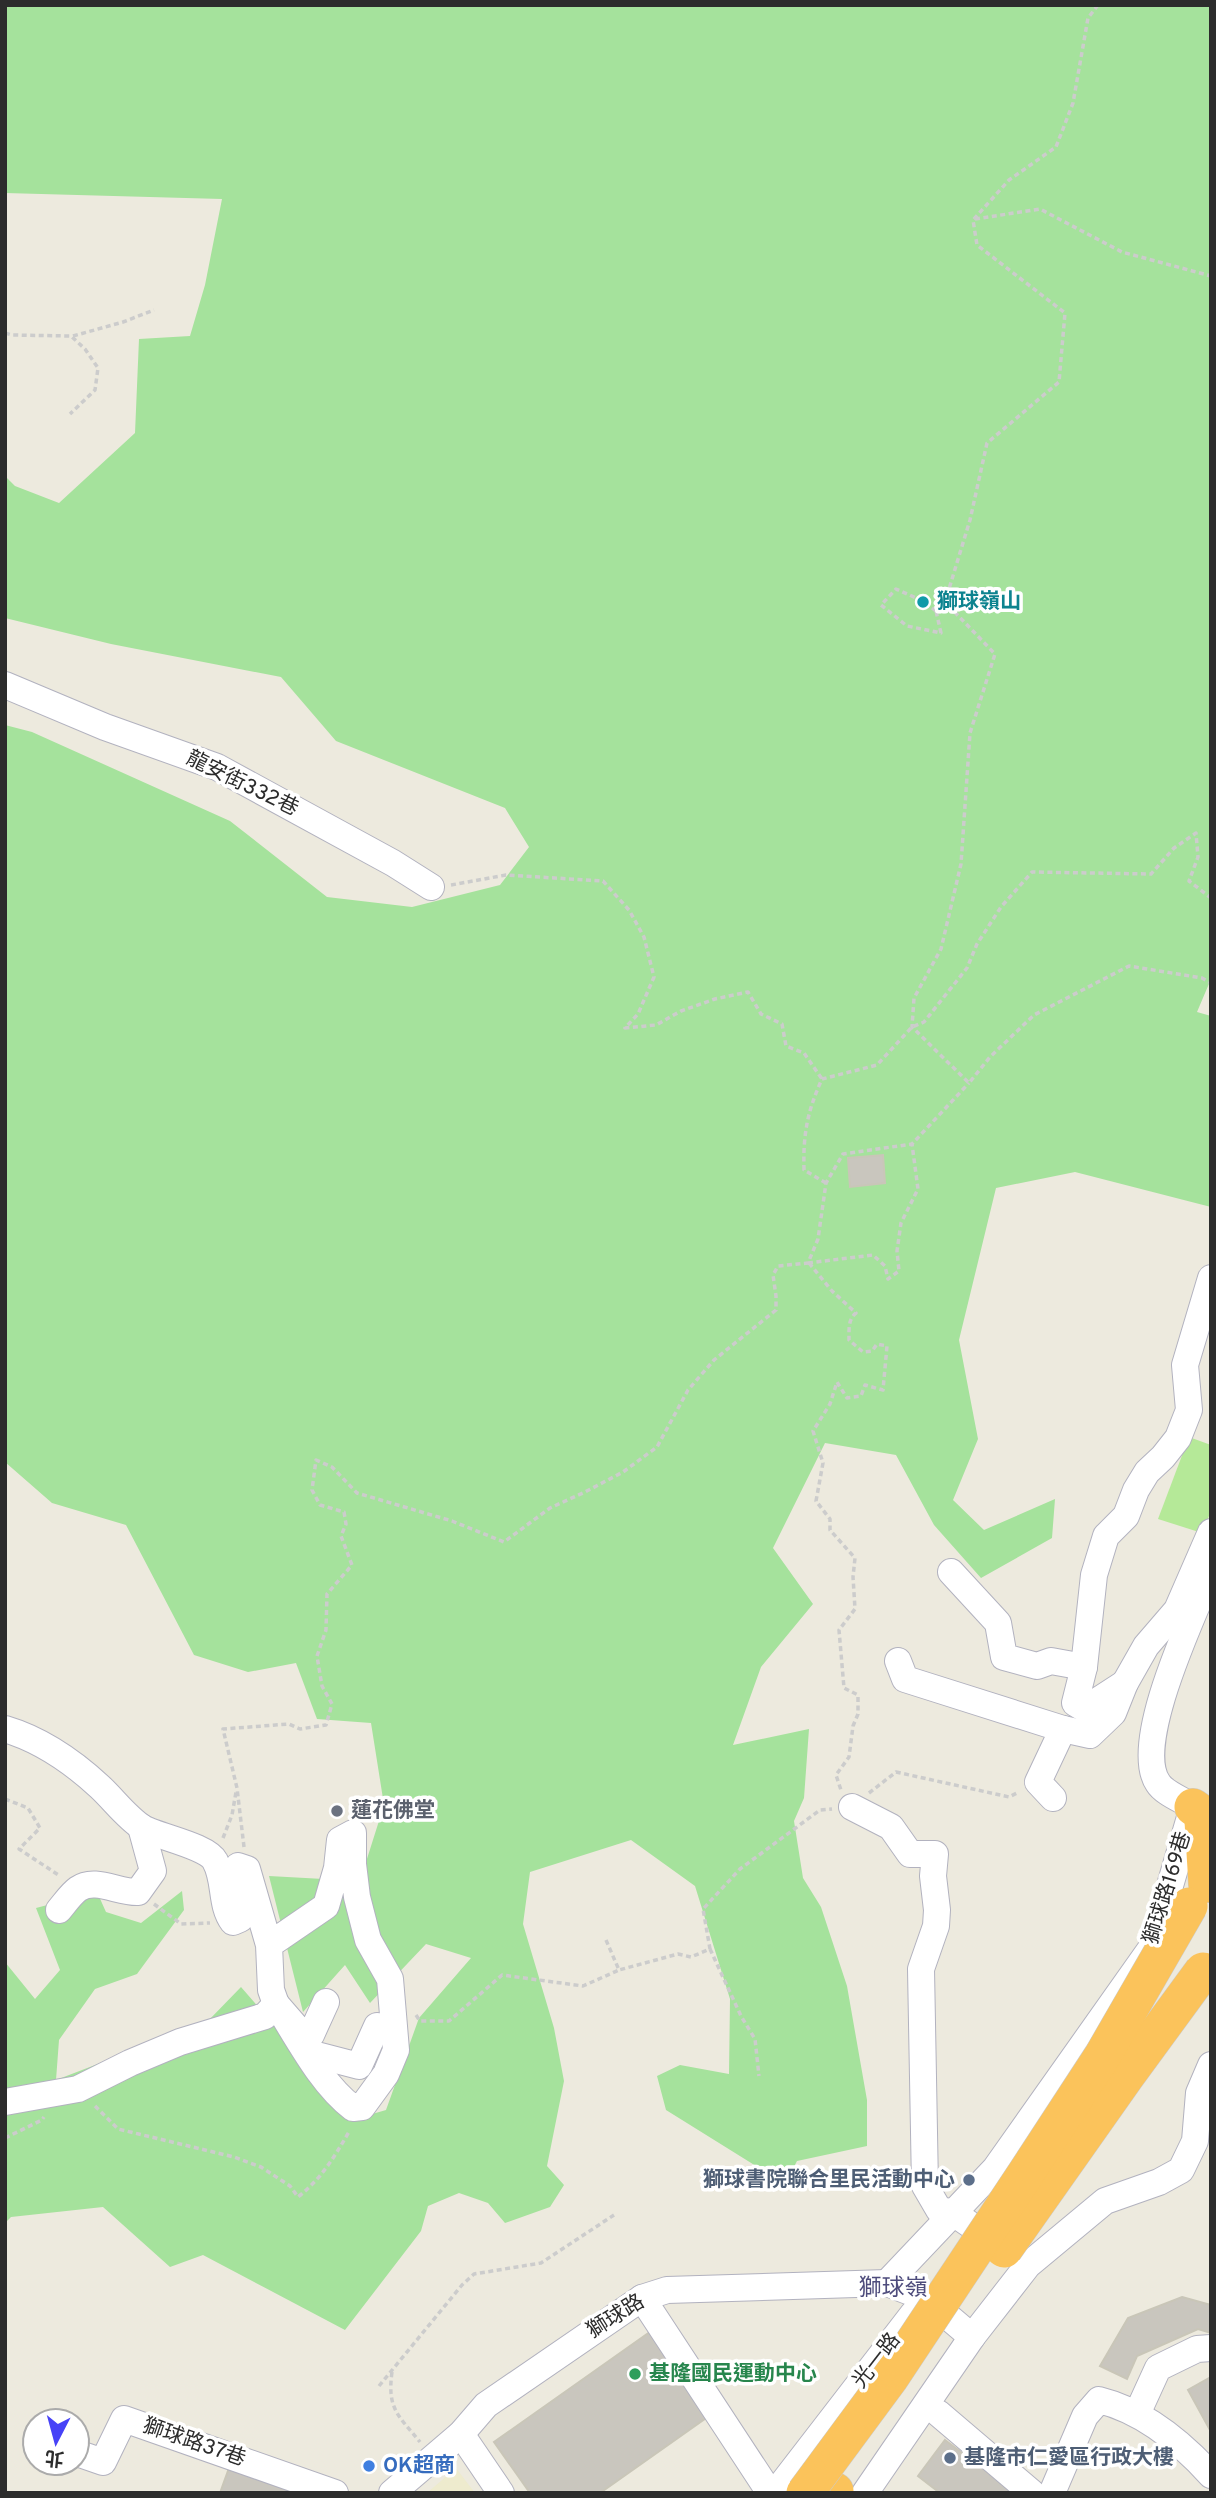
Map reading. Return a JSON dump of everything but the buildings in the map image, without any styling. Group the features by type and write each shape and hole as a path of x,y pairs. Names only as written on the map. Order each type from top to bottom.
{"highway":[{"path":"835,2492 890,2378 1103,2055 1202,1890 1205,1833 1200,1812 1193,1807"},
{"path":"835,2492 1126,2076 1207,1965"}],"street":[{"name":"龍安街332巷","path":"5,685 105,727 217,767 393,863 431,887"},
{"path":"1125,1683 1085,1709 1075,1703 1084,1667 1094,1575 1106,1536 1126,1516 1136,1490 1147,1472 1178,1438 1189,1410 1185,1364 1211,1278"},
{"path":"898,1661 905,1679 1090,1735 1113,1713 1125,1683 1146,1646 1177,1610 1211,1532"},
{"path":"951,1572 998,1623 1004,1657 1037,1666 1051,1661 1084,1667"},
{"name":"獅球路169巷","path":"887,2283 995,2169 1152,1948 1193,1807 1158,1785 1152,1770 1156,1716 1211,1572"},
{"path":"5,1729 25,1735 53,1749 99,1786 141,1827 204,1852 215,1860 224,1892 226,1913 233,1922 240,1919 242,1907 234,1873 239,1866 247,1869 269,1945 271,1990 276,2004 328,2084 353,2108 362,2107 386,2074 396,2050 390,1979 368,1940 362,1919 353,1864 353,1833 340,1840 337,1868 326,1906 269,1945"},
{"path":"1046,1790 1063,1729"},
{"path":"852,1807 891,1827 910,1854 935,1854 933,1876 936,1926 921,1969 925,2186 939,2210 952,2212 1028,2265"},
{"path":"59,1910 79,1888 95,1884 126,1893 138,1892 153,1871 141,1827"},
{"path":"276,2004 302,2034 311,2035 326,2002"},
{"path":"5,2102 79,2089 180,2042 265,2016 276,2004"},
{"path":"309,2053 359,2066 377,2026"},
{"path":"835,2492 972,2337 1028,2265 1105,2201 1158,2182 1181,2170 1195,2141 1199,2093 1211,2065"},
{"name":"光一路","path":"772,2493 981,2232"},
{"path":"887,2283 926,2298 972,2337"},
{"name":"獅球路","path":"391,2493 461,2434 486,2405 642,2298 667,2290 887,2283"},
{"path":"642,2298 772,2493"},
{"path":"1137,2414 1158,2368 1197,2349 1211,2348"},
{"path":"1052,2493 1085,2416 1099,2400 1116,2404 1137,2414 1192,2454 1211,2475"},
{"path":"938,2413 1032,2493"},
{"name":"獅球路37巷","path":"91,2458 103,2462 124,2419 335,2493"},
{"path":"461,2434 501,2493"}],"path":[{"path":"973,220 1009,180 1056,147 1073,103 1088,18 1098,5"},
{"path":"973,220 1040,209 1122,252 1211,276"},
{"path":"936,611 945,602 970,520 987,443 1059,382 1065,313 977,246 973,220"},
{"path":"5,332 12,335 71,336 123,322 154,310"},
{"path":"70,414 95,390 98,368 85,349 71,336"},
{"path":"896,589 923,601 936,611 941,633 907,626 881,605 896,589"},
{"path":"945,602 995,654 970,733 961,864 941,949 914,998 912,1027 968,1083"},
{"path":"822,1079 877,1065 912,1027 924,1022 967,968 977,944 1001,907 1032,872 1151,874 1174,848 1196,833 1198,857 1189,881 1211,898"},
{"path":"431,887 467,884 506,875 603,881 629,910 644,937 654,977 638,1014 625,1028 656,1026 681,1011 715,999 748,992 761,1014 782,1024 786,1046 804,1053 822,1079"},
{"path":"808,1263 818,1238 826,1183 844,1154 912,1144 990,1057 1034,1015 1129,966 1202,978 1211,983"},
{"path":"822,1079 805,1127 804,1170 826,1183"},
{"path":"247,1869 237,1787 223,1729 289,1724 300,1729 326,1725 332,1704 322,1686 317,1656 326,1630 327,1594 352,1565 341,1536 346,1524 344,1512 320,1504 312,1490 316,1461 332,1467 357,1493 452,1521 504,1542 550,1507 623,1472 657,1447 688,1390 714,1360 776,1311 773,1275 778,1266 873,1255 885,1265 888,1279 899,1271 897,1251 901,1223 918,1189 912,1144"},
{"path":"808,1263 856,1313 849,1326 849,1340 863,1352 872,1351 877,1344 887,1346 883,1390 865,1385 861,1396 847,1398 837,1382 830,1404 813,1431 823,1463 816,1502 830,1519 830,1530 855,1558 855,1609 839,1630 844,1688 858,1695 859,1714 853,1726 849,1756 836,1775 838,1787 852,1807"},
{"path":"759,2076 755,2039 741,2016 710,1949 704,1909 740,1870 820,1810 852,1807 896,1772 1009,1797 1046,1790"},
{"path":"215,1860 232,1815 237,1787"},
{"path":"5,1799 28,1808 40,1828 19,1849 79,1888"},
{"path":"138,1892 181,1924 233,1922"},
{"path":"606,1940 619,1970"},
{"path":"390,1979 420,2021 449,2021 502,1975 583,1986 619,1970 678,1954 691,1956 710,1949"},
{"path":"79,2089 118,2129 234,2157 261,2167 290,2186 298,2197 316,2182 338,2152 362,2107"},
{"path":"379,2386 474,2274 541,2263 614,2215"},
{"path":"392,2370 392,2408 432,2458"}],"shaded area":[{"path":"456,2468 475,2493 427,2493"}],"green space":[{"path":"5,5 1211,5 1211,979 1197,1012 1211,1016 1211,1207 1075,1172 996,1188 959,1340 978,1439 953,1500 984,1530 1055,1499 1052,1538 981,1578 934,1525 896,1455 825,1443 773,1548 813,1604 761,1667 733,1745 809,1729 804,1798 794,1821 803,1878 821,1907 847,1986 867,2100 867,2146 797,2161 785,2184 666,2110 657,2076 680,2065 729,2074 730,1999 695,1886 631,1840 530,1872 523,1924 554,2028 564,2081 547,2166 564,2185 550,2207 505,2223 488,2203 459,2193 428,2206 421,2231 345,2330 203,2255 170,2267 103,2207 11,2217 5,2223 5,1962 35,1999 60,1970 36,1908 97,1892 106,1912 141,1923 182,1891 184,1910 137,1974 95,1989 59,2040 56,2080 207,2022 241,1987 355,2119 386,2110 419,2018 471,1958 426,1944 370,2003 345,1965 303,2012 269,1876 360,1881 384,1805 371,1723 317,1719 296,1663 248,1672 194,1655 126,1525 52,1503 5,1462 5,725 32,732 230,821 327,897 412,907 500,885 529,847 505,808 336,741 281,677 111,644 5,618 5,476 15,486 59,503 135,433 139,339 190,336 205,285 222,199 5,193"},
{"path":"1189,1437 1211,1445 1211,1511 1202,1533 1158,1519"}],"place":[{"name":"獅球嶺山","path":"923,602"},
{"name":"蓮花佛堂","path":"337,1811"},
{"name":"獅球書院聯合里民活動中心","path":"969,2180"},
{"name":"基隆國民運動中心","path":"635,2374"},
{"name":"基隆市仁愛區行政大樓","path":"950,2458"},
{"name":"OK超商","path":"369,2466"}],"district":[{"name":"獅球嶺","path":"893,2289"}]}
